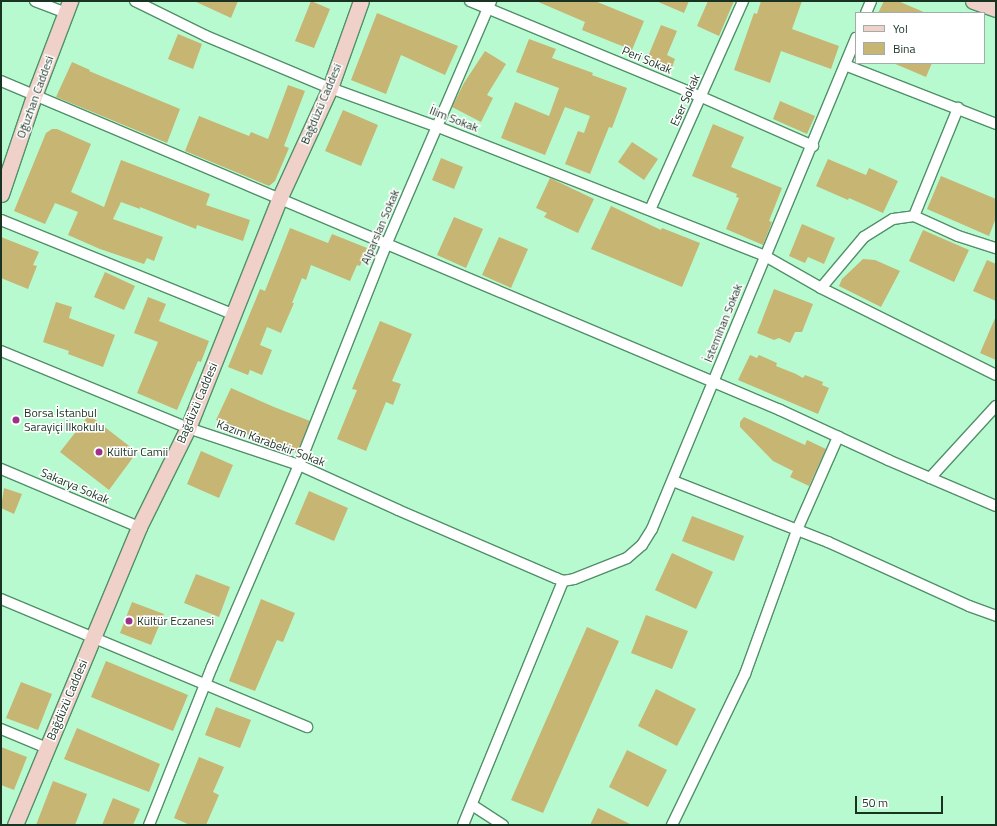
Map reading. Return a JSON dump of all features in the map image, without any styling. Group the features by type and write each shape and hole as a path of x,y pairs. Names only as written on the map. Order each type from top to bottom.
{"street":[{"path":"35,1 68,7"},
{"name":"İlim Sokak","path":"136,1 206,36 330,88 438,127 765,256 821,288 996,375"},
{"name":"Bağdüzü Caddesi","path":"16,825 139,527 188,428 280,198 330,88 361,1"},
{"name":"Peri Sokak","path":"470,1 489,5 813,146"},
{"name":"Eser Sokak","path":"650,210 743,1"},
{"path":"866,12 871,1"},
{"path":"973,1 996,9"},
{"name":"Alparslan Sokak","path":"149,825 205,684 299,464 386,245 438,127 489,5"},
{"name":"Oğuzhan Caddesi","path":"1,194 34,96 68,7"},
{"name":"İstemihan Sokak","path":"569,580 627,558 642,545 652,529 765,256 813,146 855,40"},
{"path":"845,65 996,124"},
{"path":"1,81 713,382 996,506"},
{"path":"914,216 958,108"},
{"path":"821,288 864,237 893,219 914,216 958,236 996,248"},
{"path":"1,220 233,314"},
{"name":"Kazım Karabekir Sokak","path":"1,351 188,428 299,464 398,510 569,580"},
{"path":"930,478 996,406"},
{"path":"672,825 745,674 797,530 838,437"},
{"name":"Sakarya Sokak","path":"1,469 139,527"},
{"path":"673,481 797,530 969,606 996,616"},
{"path":"464,825 569,580"},
{"path":"1,599 307,727"},
{"path":"1,729 47,748"},
{"path":"472,805 503,825"}],"building":[{"path":"194,1 238,1 231,18"},
{"path":"311,1 330,9 314,48 295,41"},
{"path":"536,1 595,1 644,21 632,50 582,30 585,22"},
{"path":"656,1 689,1 684,13"},
{"path":"708,1 734,1 719,36 697,26"},
{"path":"761,1 802,1 792,29 839,46 831,69 781,51 770,83 734,70 754,13 757,14"},
{"path":"884,1 898,1 924,12 878,12"},
{"path":"377,13 458,46 445,75 401,55 386,94 351,80"},
{"path":"661,25 677,31 667,55 675,59 671,70 647,59"},
{"path":"178,34 202,44 193,69 168,59"},
{"path":"529,39 556,49 552,58 593,73 592,75 627,88 612,128 609,127 590,174 565,164 578,131 584,133 590,116 565,107 545,155 501,138 515,102 549,116 559,88 516,72"},
{"path":"485,51 506,64 487,95 493,98 481,122 452,107 464,83"},
{"path":"72,62 90,70 89,71 180,109 167,143 56,97"},
{"path":"895,64 932,64 926,77"},
{"path":"288,85 305,91 284,146 289,148 275,181 269,186 185,151 199,116 249,136 251,132 268,139"},
{"path":"780,101 815,116 807,134 773,119"},
{"path":"343,110 378,125 361,166 325,151"},
{"path":"713,124 744,137 731,167 782,188 769,221 772,222 763,245 726,229 739,198 736,197 737,194 692,176"},
{"path":"52,129 57,129 91,144 71,192 104,207 121,160 210,194 206,205 250,220 243,241 197,225 196,229 140,207 140,209 121,202 113,219 163,237 154,261 147,258 144,264 100,249 68,235 78,212 55,203 45,224 14,211 46,133"},
{"path":"632,142 658,159 644,180 618,162"},
{"path":"441,158 463,167 454,189 432,180"},
{"path":"828,159 866,175 869,168 898,181 883,213 849,198 848,200 816,186"},
{"path":"941,176 996,199 996,218 989,236 927,209"},
{"path":"550,178 594,199 578,233 544,217 547,213 536,208"},
{"path":"611,206 661,230 662,228 700,243 682,287 591,249"},
{"path":"454,217 483,229 466,268 437,255"},
{"path":"802,224 835,238 824,264 808,257 805,263 789,256"},
{"path":"290,228 328,243 332,234 367,248 360,266 357,265 350,281 311,265 306,280 302,278 292,303 294,303 281,333 267,327 260,345 272,350 262,375 250,370 248,375 228,367 260,289 265,291"},
{"path":"923,230 969,250 954,282 909,261"},
{"path":"1,237 39,252 33,265 37,266 28,289 1,278"},
{"path":"499,237 528,249 511,288 482,275"},
{"path":"863,259 875,260 900,271 881,307 839,286 842,279"},
{"path":"987,260 996,264 996,301 973,291"},
{"path":"105,272 135,286 124,310 94,297"},
{"path":"774,289 813,304 802,332 795,332 790,343 779,338 774,340 757,333"},
{"path":"148,297 166,304 159,321 209,341 201,362 198,361 177,410 137,393 158,342 134,333"},
{"path":"56,302 72,307 69,318 115,335 103,367 68,354 69,351 43,342"},
{"path":"996,316 996,360 980,353"},
{"path":"380,321 412,334 392,381 401,384 393,405 386,402 366,451 337,439 357,390 352,389"},
{"path":"750,355 757,358 759,355 777,363 776,366 803,378 805,375 823,382 822,385 829,388 818,414 738,380"},
{"path":"231,388 310,421 297,453 254,435 253,437 216,420"},
{"name":"Kültür Camii","path":"89,415 137,452 109,490 60,452"},
{"path":"744,417 805,445 807,440 826,449 809,486 790,477 793,471 773,461 740,427 740,422"},
{"path":"201,451 233,465 219,498 187,484"},
{"path":"4,488 22,494 14,514 1,508"},
{"path":"309,491 348,508 334,541 295,524"},
{"path":"692,516 744,536 734,561 682,541"},
{"path":"672,553 713,572 696,609 655,590"},
{"path":"196,574 230,587 219,617 184,603"},
{"path":"261,599 295,613 283,642 277,640 255,691 229,681"},
{"path":"132,602 164,614 151,645 120,633"},
{"path":"646,615 688,631 672,669 631,653"},
{"path":"587,627 619,641 543,813 511,800"},
{"path":"106,661 188,695 173,731 91,697"},
{"path":"21,682 52,694 38,730 6,718"},
{"path":"656,689 696,709 677,746 638,726"},
{"path":"216,707 251,720 240,748 205,735"},
{"path":"77,728 160,764 149,792 64,759"},
{"path":"1,747 27,757 14,790 1,785"},
{"path":"627,750 667,770 648,807 609,787"},
{"path":"199,757 224,767 213,792 219,795 206,825 190,825 174,818"},
{"path":"53,781 87,794 75,825 36,825"},
{"path":"113,798 140,809 133,825 102,825"},
{"path":"598,808 632,825 590,825"}],"place":[{"name":"Borsa İstanbul Sarayiçi İlkokulu","path":"16,420"},
{"name":"Kültür Camii","path":"99,452"},
{"name":"Kültür Eczanesi","path":"129,621"}]}
